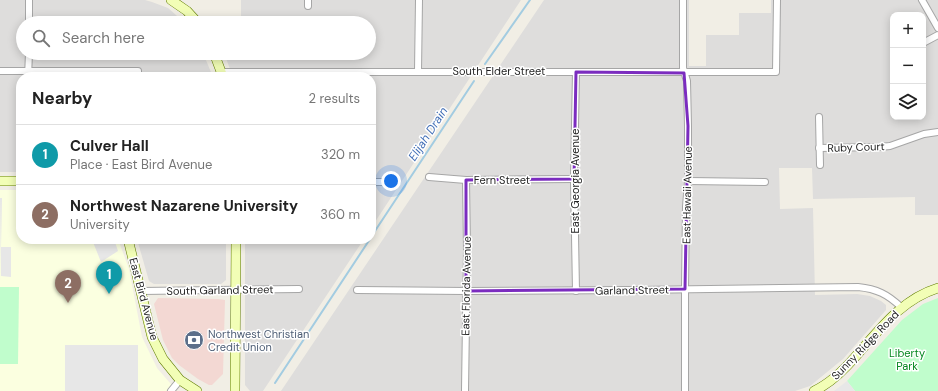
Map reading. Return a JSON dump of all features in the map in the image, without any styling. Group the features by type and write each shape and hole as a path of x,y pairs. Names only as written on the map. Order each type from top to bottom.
{"street":[{"path":"28,16 29,0"},
{"path":"171,0 192,16"},
{"path":"418,71 419,0"},
{"name":"East Hawaii Avenue","path":"683,0 683,68 687,81 688,181 686,207 685,391"},
{"name":"South Elder Street","path":"376,72 418,71 597,73 776,72 776,0"},
{"path":"922,0 938,28"},
{"path":"926,41 938,34"},
{"path":"28,60 28,72"},
{"path":"217,60 221,72"},
{"path":"0,71 16,73"},
{"name":"East Georgia Avenue","path":"576,72 574,179 576,291"},
{"name":"Ruby Court","path":"819,117 820,165"},
{"name":"Ruby Court","path":"819,148 890,146 924,134 938,132"},
{"name":"Fern Street","path":"429,177 466,180 574,179"},
{"name":"East Florida Avenue","path":"465,391 466,180"},
{"path":"0,181 16,181"},
{"path":"688,181 765,182"},
{"path":"376,182 390,182"},
{"name":"East Bird Avenue","path":"129,244 152,337 163,359 180,380 197,391"},
{"path":"235,391 236,244"},
{"name":"Garland Street","path":"358,290 466,292 858,287 879,291 892,298 901,307"},
{"name":"Sunny Ridge Road","path":"814,391 833,379 846,367 901,307 920,295 938,288"},
{"name":"South Garland Street","path":"142,291 299,289"},
{"path":"172,391 180,380"}],"highlighted area":[{"path":"576,72 684,73 688,126 685,289 466,291 466,180 574,179"}],"shaded area":[{"path":"0,0 145,0 168,8 177,16 16,16 16,60 206,60 211,72 16,72 16,172 0,172"},
{"path":"241,0 521,0 376,220 376,72 231,72 227,60 376,60 376,16 241,16"},
{"path":"544,0 689,0 689,66 706,66 706,35 739,35 739,13 771,13 771,0 938,0 938,215 915,215 915,197 813,199 812,168 779,168 780,209 813,208 815,295 857,294 870,296 886,305 886,310 843,359 810,386 795,391 281,391"},
{"path":"0,190 16,190 16,244 120,244 129,269 142,337 157,368 177,391 0,391"},
{"path":"0,198 2,198 1,247 11,247 11,277 1,276 1,283"},
{"path":"94,244 116,244 118,251 101,262"},
{"path":"138,244 226,244 226,280 221,284 154,284 149,281"},
{"path":"245,244 361,244 263,391 250,391 245,385"},
{"path":"158,298 225,300 223,374 212,385 198,379 172,358 163,340 154,304"},
{"path":"65,345 138,345 138,391 65,391"},
{"path":"847,381 855,391 834,391"}],"green space":[{"path":"0,287 19,287 18,364 0,364"},
{"name":"Liberty Park","path":"938,298 938,391 855,391 847,381 902,320 923,304"}],"waterway":[{"name":"Elijah Drain","path":"485,64 530,0"},
{"name":"Elijah Drain","path":"376,229 474,81"},
{"name":"Elijah Drain","path":"275,383 367,244"}],"place":[{"name":"Culver Hall","path":"109,294"},
{"name":"Northwest Nazarene University","path":"68,303"},
{"name":"Northwest Christian Credit Union","path":"194,340"}]}
